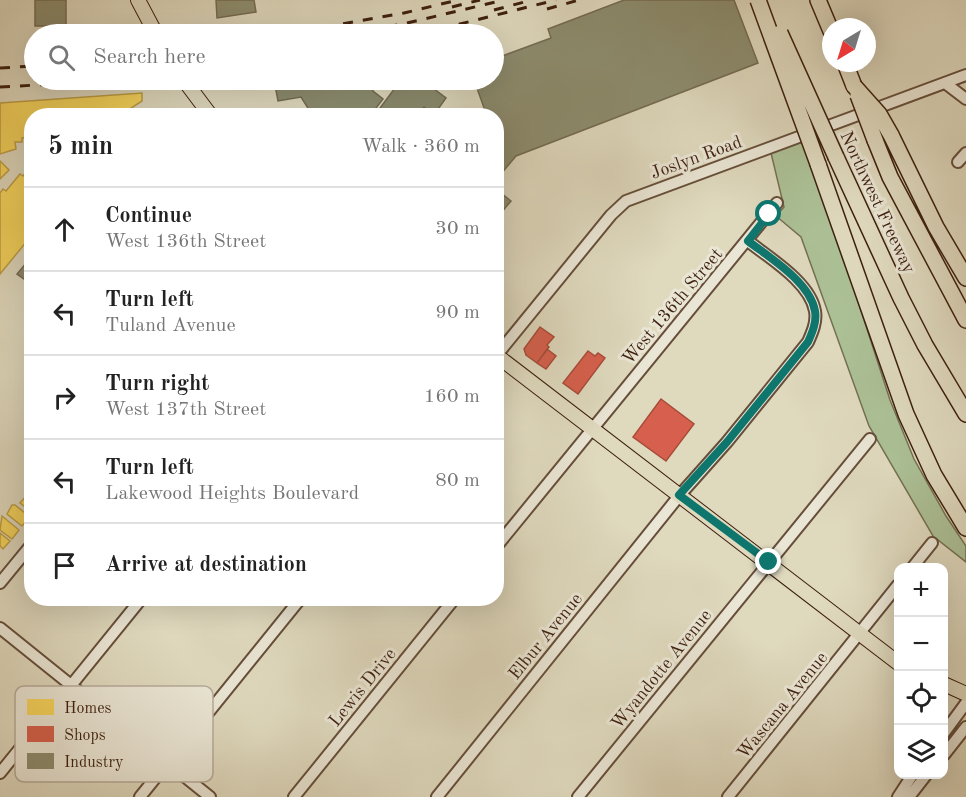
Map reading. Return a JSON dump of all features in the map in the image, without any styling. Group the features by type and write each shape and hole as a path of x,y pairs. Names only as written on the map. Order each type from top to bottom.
{"highway":[{"path":"758,0 906,414 934,475 966,528"},
{"name":"Northwest Freeway","path":"766,0 901,298 925,345 966,414"},
{"path":"818,0 826,18"},
{"name":"Northwest Freeway","path":"849,72 890,177 966,320"},
{"path":"854,86 879,114 936,227 966,278"}],"main road":[{"path":"138,0 150,24"},
{"path":"191,90 205,108"},
{"path":"504,360 894,660"},
{"path":"948,686 966,694"}],"street":[{"name":"Joslyn Road","path":"504,346 611,215 627,201 966,75"},
{"path":"945,83 966,99"},
{"path":"958,162 966,153"},
{"name":"West 136th Street","path":"592,429 777,203"},
{"name":"Elbur Avenue","path":"437,797 679,495 727,442 808,342 814,328 816,312 810,296 800,283 748,241"},
{"path":"504,537 592,429"},
{"name":"Wyandotte Avenue","path":"578,797 870,439"},
{"path":"915,563 932,543"},
{"path":"0,583 24,554"},
{"name":"Wascana Avenue","path":"728,797 894,590"},
{"path":"0,628 72,686 136,606"},
{"path":"213,707 295,606"},
{"name":"Lewis Drive","path":"294,797 449,606"},
{"path":"948,728 966,703"},
{"path":"948,750 966,727"},
{"path":"0,773 15,755"},
{"path":"898,797 910,779"},
{"path":"909,797 923,779"},
{"path":"140,797 152,782"},
{"path":"191,782 210,797"}],"green space":[{"path":"802,141 834,227 890,400 914,459 966,546 966,562 933,536 869,426 801,237 776,216 784,207 771,153"}],"building: Homes":[{"path":"142,93 142,101 131,108 24,108 22,142 15,142 16,149 0,154 0,103"},
{"path":"0,161 9,170 0,179"},
{"path":"20,174 23,176 24,245 0,274 0,193 3,189 6,191"},
{"path":"12,505 15,505 24,512 24,524 22,526 7,514"},
{"path":"2,516 19,530 12,539 0,530"},
{"path":"0,533 10,541 3,549 0,546"}],"building: Shops":[{"path":"540,327 554,337 537,363 526,355 524,349"},
{"path":"547,349 556,356 546,369 537,363"},
{"path":"588,351 595,356 598,353 605,358 578,394 563,383"},
{"path":"661,399 694,424 666,461 633,437"}],"building: Industry":[{"path":"35,0 66,0 66,24 35,24"},
{"path":"216,0 254,0 256,12 217,18"},
{"path":"624,0 734,0 758,63 516,156 504,170 504,108 484,108 478,90 504,90 504,55 551,38 548,29"},
{"path":"276,90 373,90 383,99 376,108 308,108 301,97 278,101"},
{"path":"394,90 435,90 446,98 439,108 380,108"},
{"path":"504,195 511,201 504,209"},
{"path":"24,266 24,279 17,274"}],"railway":[{"path":"341,24 404,13 458,0"},
{"path":"452,7 480,0"},
{"path":"403,24 504,0"},
{"path":"494,10 532,0"},
{"path":"460,24 556,0"},
{"path":"547,9 579,0"},
{"path":"0,68 24,67"},
{"path":"0,87 24,86"}],"route":[{"path":"769,214 748,241 800,283 810,296 816,312 814,328 808,342 727,442 679,495 769,562"}]}
